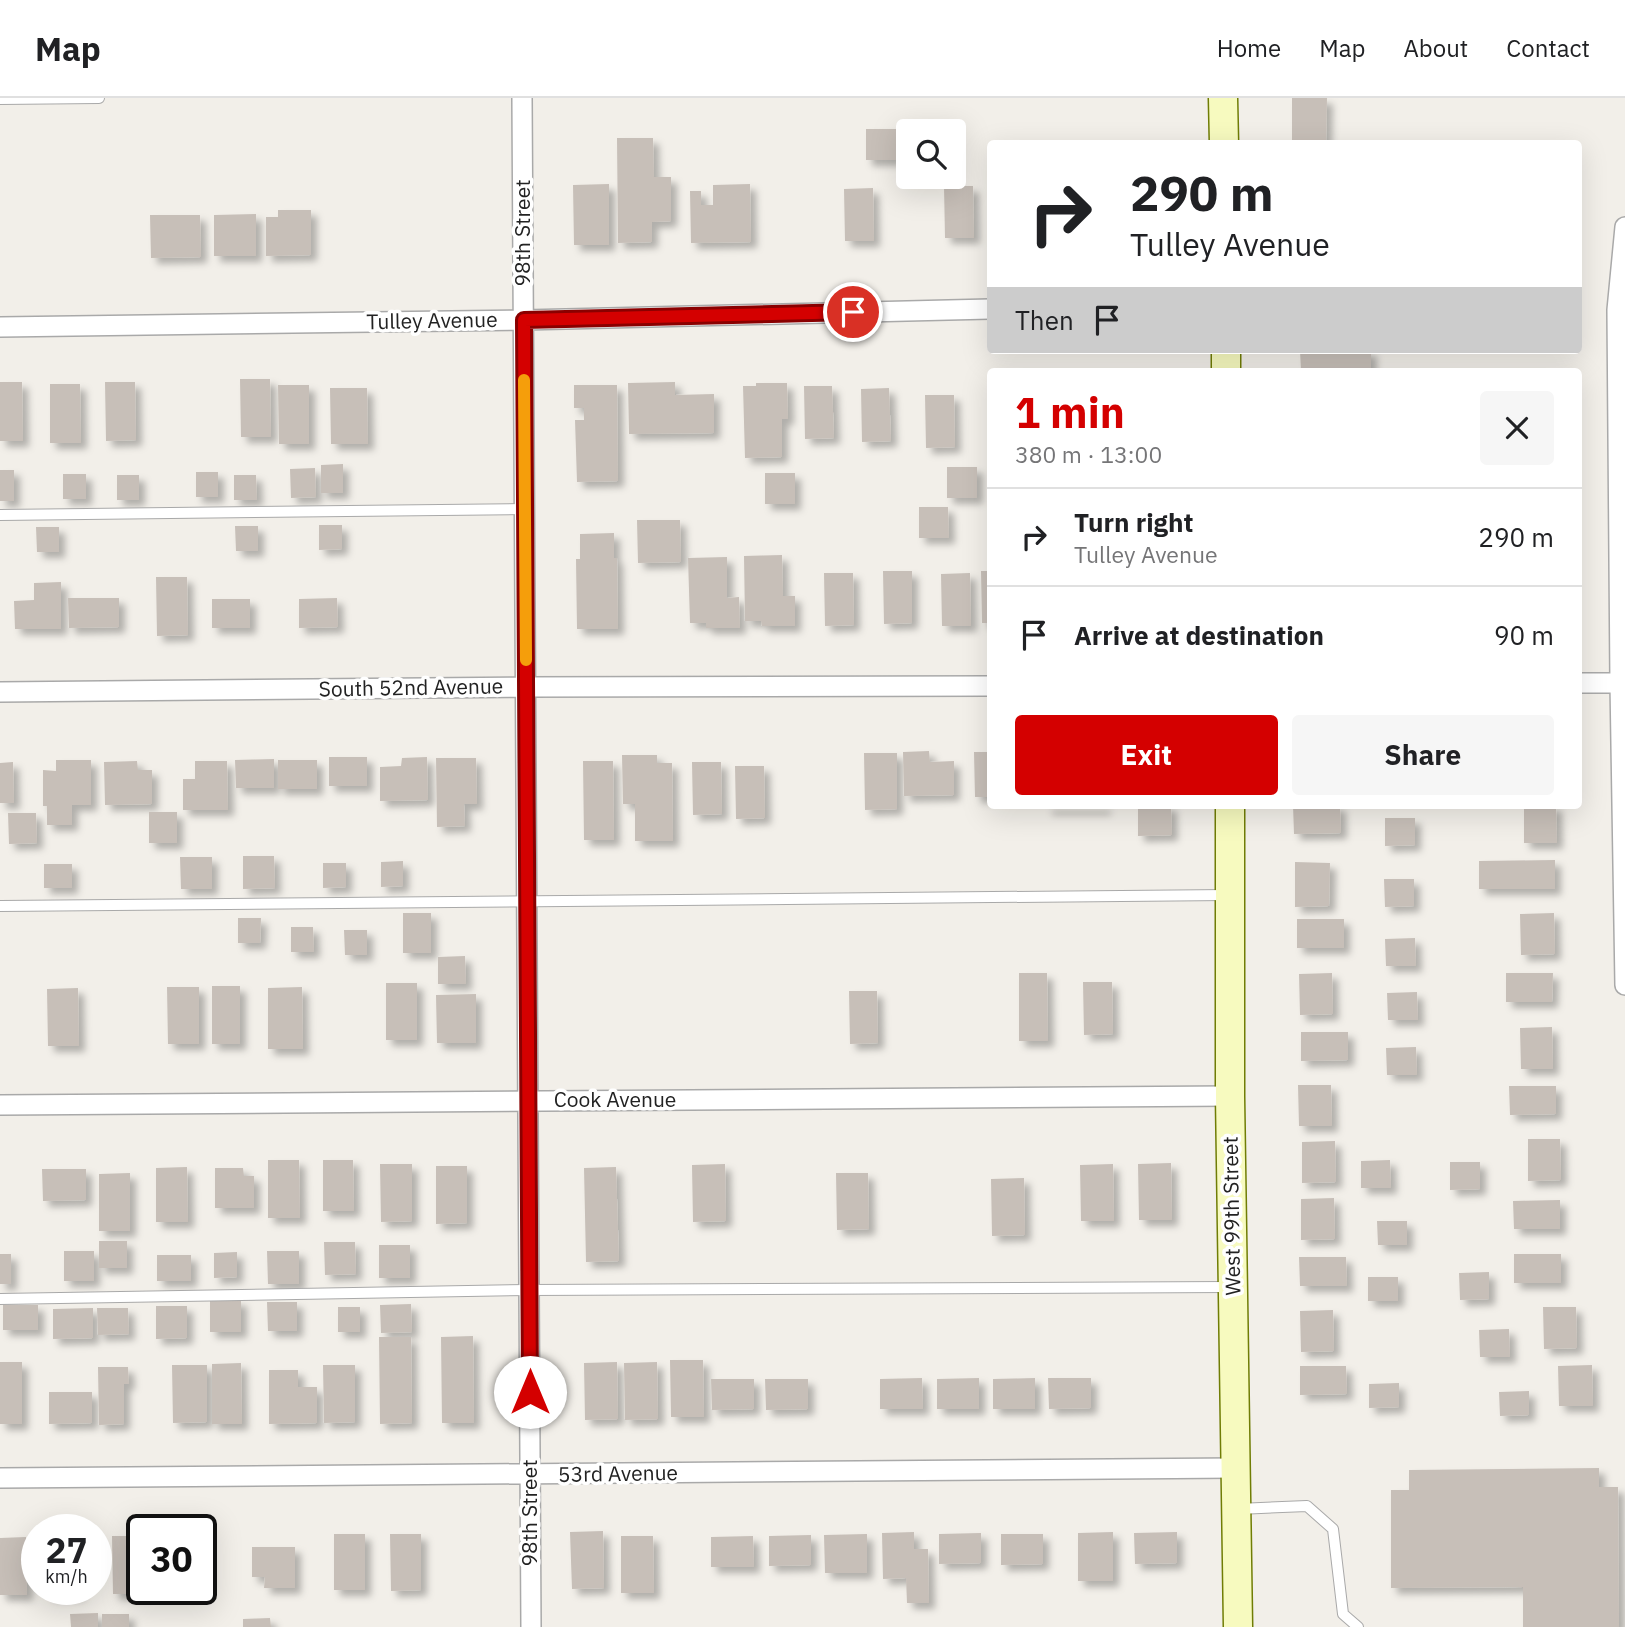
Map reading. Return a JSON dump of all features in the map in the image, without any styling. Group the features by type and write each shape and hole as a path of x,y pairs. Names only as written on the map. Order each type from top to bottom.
{"street":[{"name":"98th Street","path":"522,98 531,1627"},
{"path":"1223,98 1224,140"},
{"path":"1625,227 1618,310 1625,985"},
{"name":"Tulley Avenue","path":"0,327 524,320 987,309"},
{"path":"1582,683 1622,683"},
{"name":"South 52nd Avenue","path":"0,692 987,686"},
{"name":"West 99th Street","path":"1230,809 1230,1096 1238,1627"},
{"name":"Cook Avenue","path":"0,1105 1230,1096"},
{"name":"53rd Avenue","path":"0,1478 1236,1468"}],"lane":[{"path":"0,99 99,98"},
{"path":"0,515 525,509"},
{"path":"0,906 1231,895"},
{"path":"0,1298 529,1290 1233,1287"},
{"path":"1237,1509 1307,1507 1333,1529 1343,1627"},
{"path":"1343,1614 1359,1627"}],"building":[{"path":"1292,98 1327,98 1326,140 1292,140"},
{"path":"866,129 896,129 896,160 866,160"},
{"path":"617,138 653,138 654,177 671,177 671,221 652,222 652,242 618,243"},
{"path":"609,184 609,245 574,245 573,185"},
{"path":"750,184 751,242 691,243 690,191 701,191 701,205 713,205 713,185"},
{"path":"966,186 973,186 974,238 945,238 944,189 966,189"},
{"path":"873,188 874,241 845,241 844,189"},
{"path":"278,210 311,210 311,255 266,256 266,217 278,217"},
{"path":"256,214 256,256 214,256 214,215"},
{"path":"150,215 200,215 201,257 151,258"},
{"path":"1300,354 1371,354 1371,368 1301,368"},
{"path":"240,379 270,379 271,437 241,437"},
{"path":"0,382 22,382 23,441 0,441"},
{"path":"105,382 135,382 136,440 106,441"},
{"path":"675,382 675,395 714,394 714,433 629,434 628,383"},
{"path":"756,383 787,383 788,419 782,419 782,457 745,458 743,386 756,386"},
{"path":"50,384 80,384 81,443 50,443"},
{"path":"278,385 309,385 309,444 279,444"},
{"path":"574,385 617,385 618,481 577,482 575,420 584,420 584,408 574,408"},
{"path":"804,386 832,386 834,438 805,439"},
{"path":"330,388 367,388 368,444 331,444"},
{"path":"889,388 891,441 862,442 861,389"},
{"path":"925,395 954,395 955,447 926,448"},
{"path":"343,464 343,493 321,493 321,465"},
{"path":"947,467 977,467 977,498 947,498"},
{"path":"315,468 316,497 291,498 290,469"},
{"path":"0,470 14,470 14,501 0,501"},
{"path":"196,472 218,472 218,497 196,497"},
{"path":"765,473 795,473 795,504 765,504"},
{"path":"63,474 86,474 86,499 63,499"},
{"path":"117,475 139,475 139,500 117,500"},
{"path":"234,475 256,475 257,500 234,500"},
{"path":"919,507 948,507 949,538 919,538"},
{"path":"637,520 680,520 681,562 638,563"},
{"path":"319,525 342,525 342,549 319,550"},
{"path":"235,526 258,526 258,551 236,551"},
{"path":"36,527 59,527 59,552 37,552"},
{"path":"614,533 618,629 577,629 576,559 580,559 580,534"},
{"path":"782,555 783,596 795,596 795,626 762,626 761,621 745,621 744,556"},
{"path":"727,557 727,598 739,597 740,628 706,628 706,623 690,623 688,558"},
{"path":"883,571 912,571 912,623 884,624"},
{"path":"981,571 987,571 987,623 982,623"},
{"path":"824,573 853,573 854,625 825,626"},
{"path":"970,573 971,626 942,626 941,574"},
{"path":"156,577 187,577 188,635 157,636"},
{"path":"61,582 61,629 15,629 14,601 34,600 34,583"},
{"path":"68,598 119,598 119,627 69,628"},
{"path":"337,598 338,627 299,628 299,599"},
{"path":"212,599 250,599 250,628 212,628"},
{"path":"929,751 930,762 954,761 954,795 904,796 903,752"},
{"path":"974,752 987,752 987,797 975,797"},
{"path":"864,753 897,753 897,809 865,810"},
{"path":"622,755 657,755 657,763 672,763 673,841 635,841 635,804 623,804"},
{"path":"329,757 367,757 367,786 329,786"},
{"path":"427,757 428,800 380,801 380,767 401,766 402,758"},
{"path":"436,758 476,758 477,804 464,804 465,826 437,827"},
{"path":"274,759 274,788 236,788 235,760"},
{"path":"56,760 91,760 91,805 72,805 72,825 47,825 47,806 43,806 43,770 56,771"},
{"path":"278,760 317,760 317,789 278,789"},
{"path":"137,761 138,770 152,770 152,804 105,805 104,762"},
{"path":"195,761 227,761 228,810 183,810 183,779 195,779"},
{"path":"583,761 613,761 614,840 584,840"},
{"path":"13,762 14,803 0,803 0,763"},
{"path":"692,762 721,762 722,814 693,815"},
{"path":"735,766 764,766 765,818 736,819"},
{"path":"1138,809 1171,809 1172,835 1138,836"},
{"path":"1293,809 1340,809 1341,833 1294,834"},
{"path":"1524,809 1556,809 1557,843 1524,843"},
{"path":"149,812 177,812 177,843 149,843"},
{"path":"8,813 36,813 37,843 9,844"},
{"path":"1385,818 1415,818 1415,845 1385,846"},
{"path":"243,856 274,856 275,888 243,889"},
{"path":"180,857 212,857 212,889 181,889"},
{"path":"1555,860 1555,889 1479,889 1479,861"},
{"path":"403,861 403,886 381,887 381,862"},
{"path":"1295,862 1330,863 1329,906 1295,907"},
{"path":"323,863 346,863 346,887 323,888"},
{"path":"44,864 72,864 72,888 44,888"},
{"path":"1384,879 1414,879 1414,906 1385,907"},
{"path":"403,913 431,913 431,953 403,953"},
{"path":"1554,913 1555,954 1521,955 1520,914"},
{"path":"238,918 261,918 260,943 238,943"},
{"path":"1297,919 1344,919 1344,948 1297,948"},
{"path":"291,927 313,927 314,952 291,952"},
{"path":"344,930 367,930 367,955 345,955"},
{"path":"1415,938 1416,966 1386,966 1385,939"},
{"path":"465,956 466,984 438,984 438,957"},
{"path":"1019,973 1047,973 1048,1041 1019,1041"},
{"path":"1332,973 1333,1014 1300,1015 1299,974"},
{"path":"1506,973 1553,973 1552,1002 1506,1002"},
{"path":"1083,982 1112,982 1113,1034 1084,1035"},
{"path":"386,983 417,983 417,1040 386,1040"},
{"path":"212,986 240,986 240,1044 212,1044"},
{"path":"167,987 199,987 199,1044 168,1044"},
{"path":"302,987 303,1049 268,1049 268,988"},
{"path":"78,988 79,1046 48,1046 47,989"},
{"path":"849,991 877,991 878,1043 850,1044"},
{"path":"1417,992 1418,1020 1388,1020 1387,993"},
{"path":"476,994 476,1043 437,1043 436,995"},
{"path":"1552,1027 1553,1069 1521,1069 1520,1028"},
{"path":"1301,1032 1348,1032 1348,1060 1301,1061"},
{"path":"1416,1047 1417,1075 1387,1075 1386,1048"},
{"path":"1298,1085 1331,1085 1332,1126 1299,1126"},
{"path":"1509,1086 1556,1086 1556,1114 1510,1115"},
{"path":"1528,1139 1560,1139 1561,1180 1528,1181"},
{"path":"1335,1141 1336,1182 1302,1183 1302,1142"},
{"path":"268,1160 299,1160 300,1218 268,1218"},
{"path":"323,1160 353,1160 354,1211 323,1211"},
{"path":"1390,1160 1391,1188 1361,1188 1361,1161"},
{"path":"1450,1162 1480,1162 1480,1189 1450,1190"},
{"path":"1171,1163 1172,1220 1139,1220 1138,1164"},
{"path":"380,1164 412,1164 412,1221 381,1222"},
{"path":"725,1164 726,1221 693,1222 692,1165"},
{"path":"1113,1164 1114,1221 1081,1221 1080,1165"},
{"path":"436,1166 467,1166 467,1223 436,1224"},
{"path":"187,1167 188,1222 156,1222 156,1168"},
{"path":"616,1167 619,1261 586,1262 584,1168"},
{"path":"215,1168 243,1168 244,1176 254,1176 254,1208 215,1208"},
{"path":"42,1169 86,1169 86,1200 43,1201"},
{"path":"130,1173 130,1231 99,1231 99,1174"},
{"path":"836,1173 868,1173 869,1229 837,1230"},
{"path":"1024,1178 1025,1235 992,1236 991,1179"},
{"path":"1334,1198 1335,1239 1301,1240 1301,1199"},
{"path":"1560,1200 1560,1229 1514,1229 1513,1201"},
{"path":"1377,1221 1407,1221 1407,1245 1378,1245"},
{"path":"99,1241 127,1241 127,1268 99,1268"},
{"path":"324,1242 355,1242 356,1274 325,1275"},
{"path":"379,1245 410,1245 410,1278 379,1278"},
{"path":"64,1251 94,1251 94,1281 64,1281"},
{"path":"267,1251 299,1251 299,1284 268,1284"},
{"path":"237,1252 237,1277 214,1278 214,1253"},
{"path":"0,1254 11,1254 11,1284 0,1284"},
{"path":"1514,1254 1561,1254 1561,1283 1514,1283"},
{"path":"157,1255 191,1255 191,1281 157,1281"},
{"path":"1299,1257 1346,1257 1347,1286 1300,1286"},
{"path":"1489,1272 1489,1299 1460,1300 1459,1273"},
{"path":"1368,1277 1398,1277 1398,1301 1368,1301"},
{"path":"210,1300 241,1300 241,1332 210,1332"},
{"path":"267,1302 297,1302 297,1331 268,1331"},
{"path":"411,1304 412,1332 381,1333 380,1305"},
{"path":"3,1305 38,1305 38,1330 3,1330"},
{"path":"156,1306 187,1306 187,1338 156,1339"},
{"path":"338,1307 360,1307 360,1332 338,1332"},
{"path":"1543,1307 1576,1307 1577,1348 1544,1349"},
{"path":"93,1308 93,1338 53,1339 53,1309"},
{"path":"97,1308 128,1308 129,1334 98,1335"},
{"path":"1333,1310 1334,1351 1301,1352 1300,1311"},
{"path":"1509,1329 1510,1357 1480,1357 1479,1330"},
{"path":"473,1336 474,1423 442,1423 441,1337"},
{"path":"379,1337 411,1337 412,1423 380,1424"},
{"path":"670,1360 703,1360 704,1417 671,1417"},
{"path":"0,1362 22,1362 22,1424 0,1424"},
{"path":"617,1362 618,1419 585,1420 584,1363"},
{"path":"657,1362 658,1419 625,1420 624,1363"},
{"path":"241,1363 242,1424 212,1424 212,1364"},
{"path":"172,1365 207,1365 207,1422 173,1423"},
{"path":"323,1365 355,1365 355,1422 324,1423"},
{"path":"1592,1365 1593,1406 1559,1406 1558,1366"},
{"path":"1300,1366 1346,1366 1347,1394 1300,1395"},
{"path":"98,1367 128,1367 129,1384 124,1384 124,1424 99,1425"},
{"path":"269,1370 298,1370 298,1387 317,1387 317,1423 269,1424"},
{"path":"922,1378 923,1409 880,1409 880,1379"},
{"path":"979,1378 979,1409 937,1409 937,1379"},
{"path":"1035,1378 1035,1409 993,1409 993,1379"},
{"path":"1048,1378 1091,1378 1091,1408 1049,1409"},
{"path":"711,1379 754,1379 754,1409 712,1410"},
{"path":"765,1379 808,1379 808,1409 766,1410"},
{"path":"1399,1383 1399,1407 1369,1408 1369,1384"},
{"path":"1529,1391 1529,1415 1500,1416 1499,1392"},
{"path":"49,1392 92,1392 92,1423 49,1424"},
{"path":"1599,1468 1599,1487 1618,1487 1619,1627 1523,1627 1523,1587 1391,1588 1391,1490 1409,1490 1409,1470"},
{"path":"603,1531 604,1588 572,1589 570,1532"},
{"path":"914,1532 914,1549 928,1549 929,1603 907,1603 906,1578 883,1579 882,1533"},
{"path":"1113,1532 1113,1581 1078,1581 1078,1533"},
{"path":"1177,1532 1177,1563 1135,1564 1134,1533"},
{"path":"981,1533 981,1563 939,1564 939,1534"},
{"path":"334,1534 365,1534 365,1590 334,1590"},
{"path":"390,1534 421,1534 421,1590 391,1591"},
{"path":"867,1534 867,1573 825,1573 824,1535"},
{"path":"1001,1534 1043,1534 1043,1564 1001,1565"},
{"path":"811,1535 811,1565 769,1566 769,1536"},
{"path":"112,1536 126,1536 126,1594 113,1594"},
{"path":"621,1536 653,1536 654,1593 621,1593"},
{"path":"753,1536 754,1567 711,1567 711,1537"},
{"path":"21,1537 21,1595 0,1595 0,1538"},
{"path":"252,1547 295,1547 295,1588 264,1588 265,1577 252,1577"},
{"path":"98,1613 98,1627 71,1627 70,1614"},
{"path":"102,1614 129,1614 129,1627 102,1627"},
{"path":"270,1618 271,1627 243,1627 243,1619"}],"slow traffic":[{"path":"524,380 526,660"}],"route":[{"path":"530,1392 524,320 853,312"}]}
